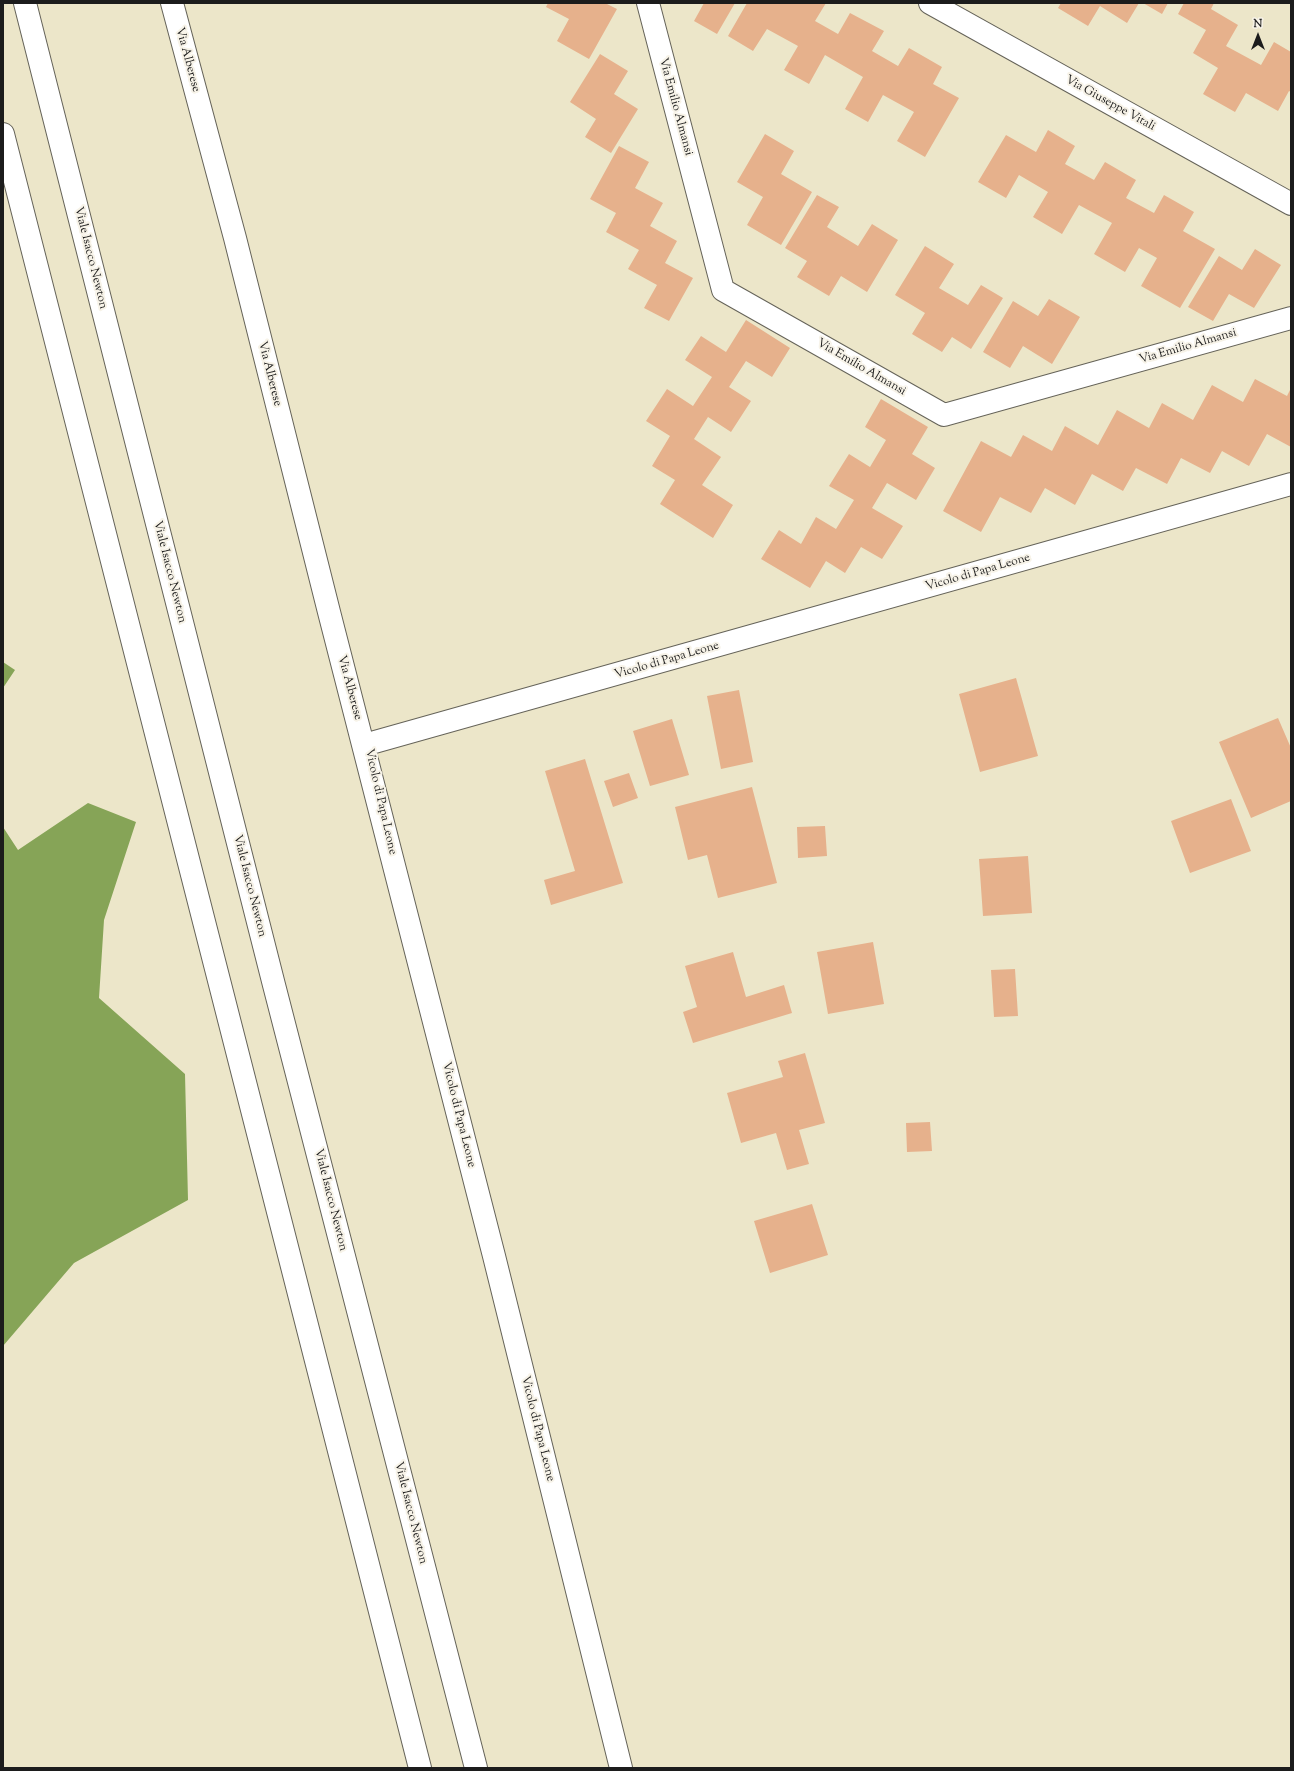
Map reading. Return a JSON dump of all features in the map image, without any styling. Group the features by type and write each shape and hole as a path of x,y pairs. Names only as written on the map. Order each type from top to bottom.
{"main road":[{"name":"Viale Isacco Newton","path":"25,3 272,977 476,1768"},
{"name":"Via Alberese","path":"172,3 235,238 364,745"},
{"name":"Via Emilio Almansi","path":"648,3 723,290 944,415 1291,318"},
{"name":"Via Giuseppe Vitali","path":"930,3 1291,204"},
{"path":"3,134 420,1768"},
{"name":"Vicolo di Papa Leone","path":"621,1768 498,1272 364,745 1291,484"}],"green space":[{"path":"3,662 15,670 3,688"},
{"path":"88,803 136,822 104,920 99,998 185,1074 188,1200 74,1263 3,1346 3,827 18,850"}],"building":[{"path":"548,3 605,3 617,9 589,59 557,41 569,19 546,7"},
{"path":"704,3 735,3 717,34 694,21"},
{"path":"747,3 826,3 815,21 838,34 850,13 884,31 872,51 898,66 909,48 942,67 933,84 959,98 925,157 897,141 914,112 883,95 868,122 845,109 863,77 825,55 809,84 784,70 798,46 767,29 753,51 728,36"},
{"path":"1061,3 1139,3 1127,23 1100,6 1088,26 1058,8"},
{"path":"1143,3 1168,3 1162,14"},
{"path":"1184,3 1214,3 1211,9 1238,25 1226,46 1261,65 1274,42 1291,52 1291,92 1289,91 1278,111 1246,93 1235,112 1203,94 1218,68 1193,53 1206,30 1178,14"},
{"path":"600,54 628,71 614,94 638,109 611,153 585,137 596,119 570,102"},
{"path":"1048,130 1075,146 1065,164 1094,180 1105,162 1136,180 1126,198 1154,213 1164,195 1194,212 1183,231 1215,249 1180,308 1141,286 1157,258 1139,248 1125,272 1094,254 1112,223 1079,205 1062,234 1033,217 1048,192 1019,175 1006,198 978,182 1006,135 1036,152"},
{"path":"765,134 794,151 781,174 812,192 781,245 747,225 763,197 737,182"},
{"path":"619,146 649,162 635,188 663,203 650,226 677,241 665,263 693,278 669,321 644,308 657,285 628,269 639,250 606,232 616,213 590,199"},
{"path":"817,195 839,207 827,227 858,246 872,224 898,240 867,292 841,276 829,296 797,277 807,261 785,248"},
{"path":"925,246 954,264 939,288 968,305 981,285 1003,298 971,349 952,337 942,352 912,334 925,313 895,295"},
{"path":"1255,249 1281,265 1254,308 1229,294 1213,321 1188,307 1219,256 1242,270"},
{"path":"1049,299 1080,317 1052,364 1023,346 1010,368 983,352 1013,301 1038,316"},
{"path":"746,320 790,348 772,377 746,361 729,387 751,401 731,432 708,417 694,439 721,457 702,485 733,505 713,538 660,504 675,480 652,466 670,436 646,421 667,389 693,406 712,377 685,360 701,336 726,352"},
{"path":"1255,379 1287,396 1291,388 1291,447 1267,434 1249,466 1222,451 1210,473 1181,458 1167,484 1136,468 1123,491 1092,474 1075,505 1045,488 1031,513 1000,497 981,532 943,511 981,441 1011,457 1023,435 1052,451 1065,426 1098,445 1117,410 1149,428 1162,403 1193,420 1212,385 1243,402"},
{"path":"881,399 928,427 912,454 935,468 916,500 887,483 872,508 903,526 882,559 861,547 845,573 826,561 810,588 761,559 779,530 801,544 816,517 836,529 854,500 829,486 849,454 870,467 886,440 865,427"},
{"path":"1016,678 1038,756 980,772 959,694"},
{"path":"739,690 753,762 721,769 707,696"},
{"path":"1278,718 1291,748 1291,801 1251,818 1219,742"},
{"path":"672,719 689,775 650,786 633,731"},
{"path":"585,759 623,883 551,905 544,880 575,871 545,771"},
{"path":"629,773 638,798 613,807 604,781"},
{"path":"752,787 777,883 718,898 707,855 688,860 675,807"},
{"path":"1231,799 1251,851 1190,873 1171,821"},
{"path":"825,826 827,856 798,858 797,827"},
{"path":"1028,856 1032,913 983,916 979,859"},
{"path":"873,942 884,1004 828,1014 817,952"},
{"path":"733,952 746,997 784,985 792,1013 693,1043 683,1012 697,1007 685,966"},
{"path":"1015,969 1018,1016 994,1017 991,970"},
{"path":"805,1053 825,1123 799,1130 809,1164 787,1170 776,1133 741,1143 727,1093 783,1077 778,1061"},
{"path":"930,1122 932,1151 907,1152 906,1123"},
{"path":"812,1204 828,1255 770,1273 754,1221"}]}
